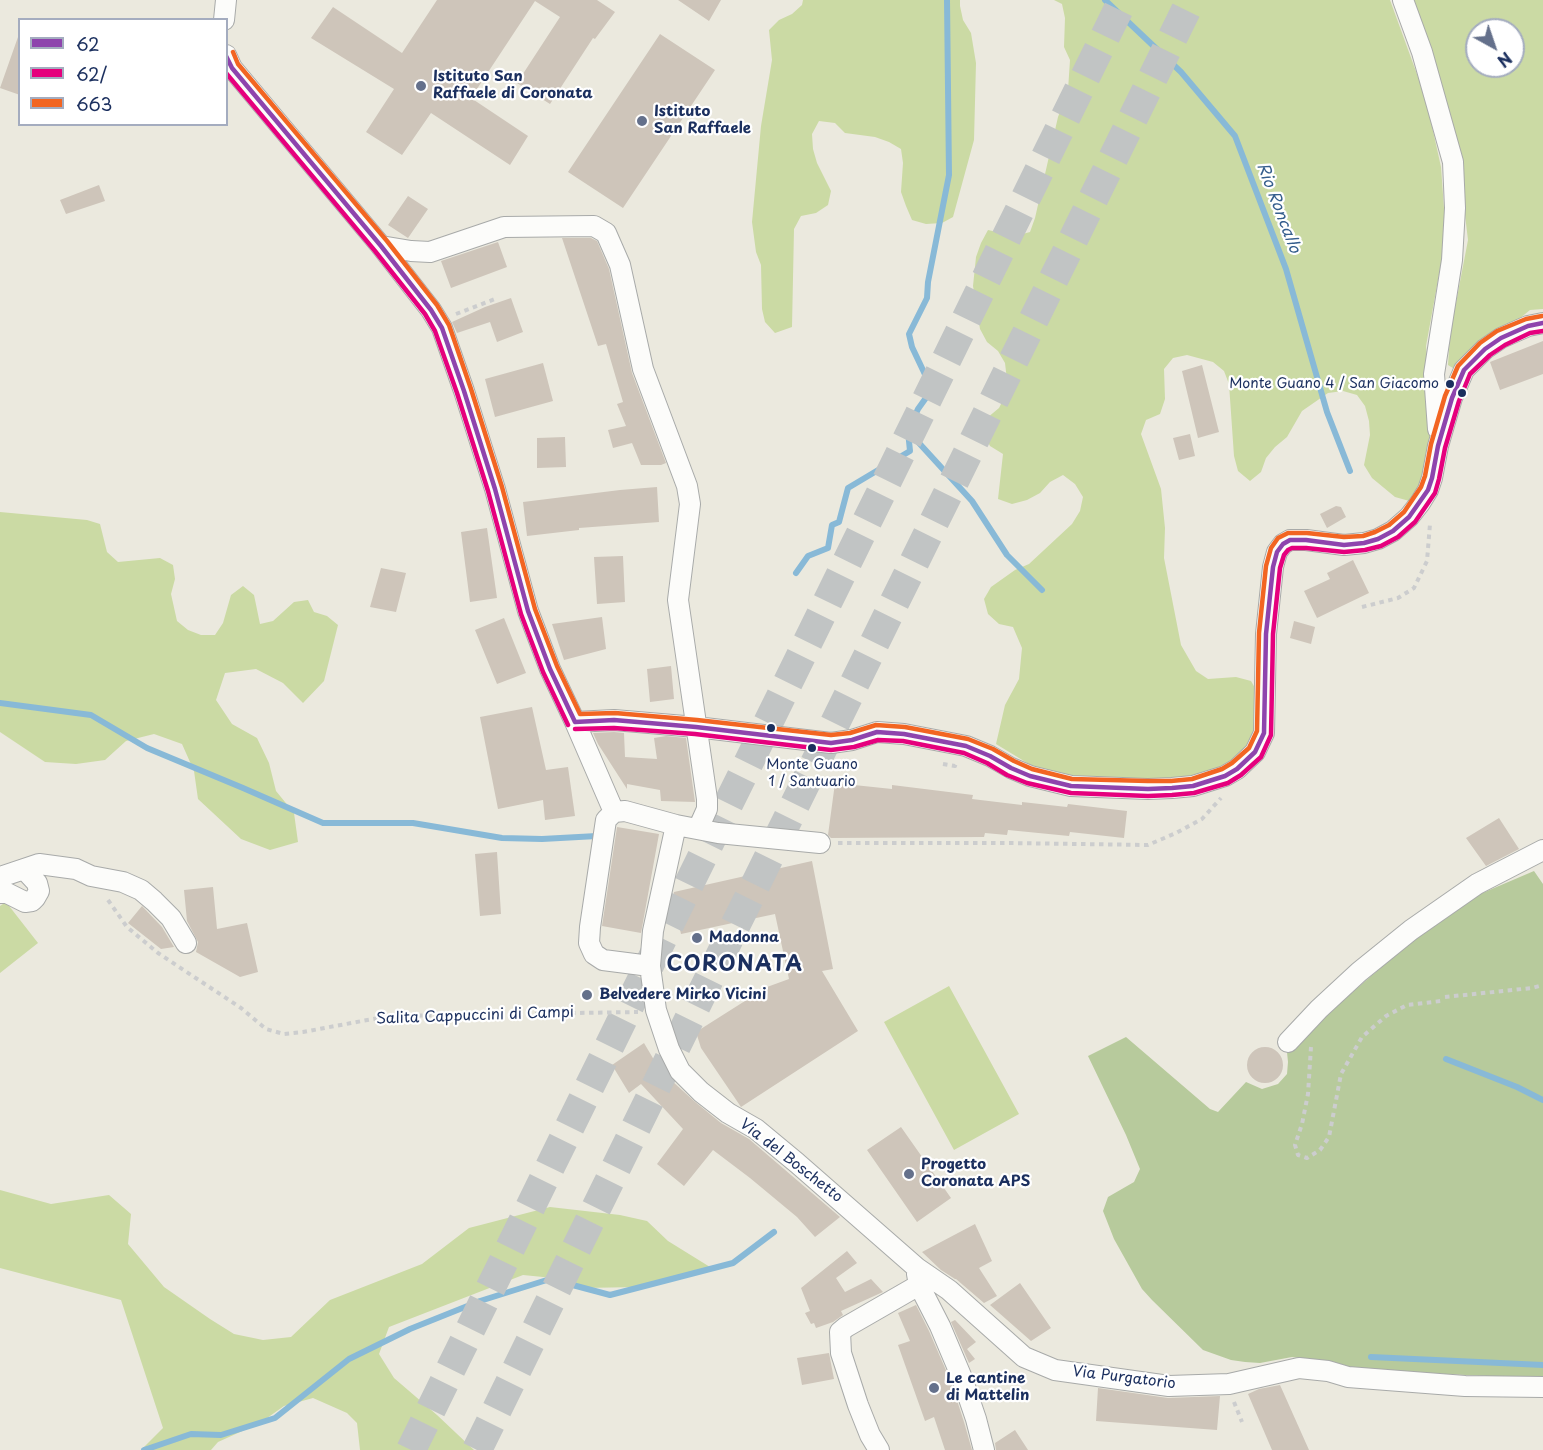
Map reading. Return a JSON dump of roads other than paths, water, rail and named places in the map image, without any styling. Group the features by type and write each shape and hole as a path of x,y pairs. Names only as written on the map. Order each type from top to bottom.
{"street":[{"path":"224,18 226,0"},
{"path":"1403,0 1422,52 1453,162 1455,208 1452,260 1434,374 1438,446"},
{"path":"228,59 232,68 381,246 438,321 452,355 493,483 528,611 550,669 614,812"},
{"path":"381,246 411,252 429,252 504,227 594,226 606,233 620,265 643,369 687,486 690,504 678,600 707,800 703,820 698,829"},
{"path":"575,722 614,720 831,743 852,740 877,732 921,736 966,746 1030,776 1071,786 1160,789 1193,786 1225,777 1255,752 1264,733 1266,634 1273,567 1277,552 1283,544 1290,540 1344,545 1378,539 1393,531 1409,517 1428,490 1438,446 1458,383 1469,365 1485,349 1501,338 1528,326 1543,323"},
{"path":"650,966 603,960 594,954 589,943 606,820 614,812 625,811 676,825 718,833 820,843"},
{"name":"Via del Boschetto","path":"676,825 653,931 650,966 656,1010 669,1049 680,1071 702,1092 728,1113 756,1129 797,1163 918,1277 962,1378 984,1450"},
{"path":"1288,1042 1359,972 1411,930 1477,884 1543,850"},
{"path":"0,877 39,864 76,869 92,876 123,882 141,890 154,901 171,918 186,944"},
{"path":"0,893 7,893 25,902 35,898 39,891 37,883 24,869"},
{"path":"879,1450 870,1435 858,1405 841,1353 840,1332 918,1277"},
{"name":"Via Purgatorio","path":"918,1277 949,1290 1024,1357 1054,1370 1169,1386 1229,1384 1299,1368 1328,1371 1348,1377 1465,1386 1543,1387"}],"waterway":[{"path":"796,573 808,556 828,548 832,525 839,522 848,488 910,451 908,431 918,409 928,395 930,385 912,347 909,334 927,298 928,282 949,175 947,0"},
{"name":"Rio Roncallo","path":"1105,0 1181,72 1235,136 1286,269 1327,412 1350,471"},
{"path":"908,431 972,501 1007,555 1042,590"},
{"path":"0,703 91,715 147,748 323,823 413,823 502,838 542,839 597,836"},
{"path":"1446,1059 1517,1087 1543,1100"},
{"path":"144,1450 191,1434 221,1435 275,1418 349,1359 410,1329 480,1301 550,1279 610,1295 733,1263 774,1232"},
{"path":"1371,1357 1543,1365"}],"tunnel":[{"path":"411,1450 1123,0"},
{"path":"477,1450 1191,0"}],"place":[{"name":"Istituto San Raffaele di Coronata","path":"421,86"},
{"name":"Istituto San Raffaele","path":"642,121"},
{"name":"Monte Guano 4 / San Giacomo","path":"1450,384"},
{"name":"Monte Guano 1 / Santuario","path":"812,748"},
{"name":"Madonna","path":"697,938"},
{"name":"Belvedere Mirko Vicini","path":"587,995"},
{"name":"Progetto Coronata APS","path":"909,1174"},
{"name":"Le cantine di Mattelin","path":"934,1388"}],"district":[{"name":"CORONATA","path":"735,965"}]}
